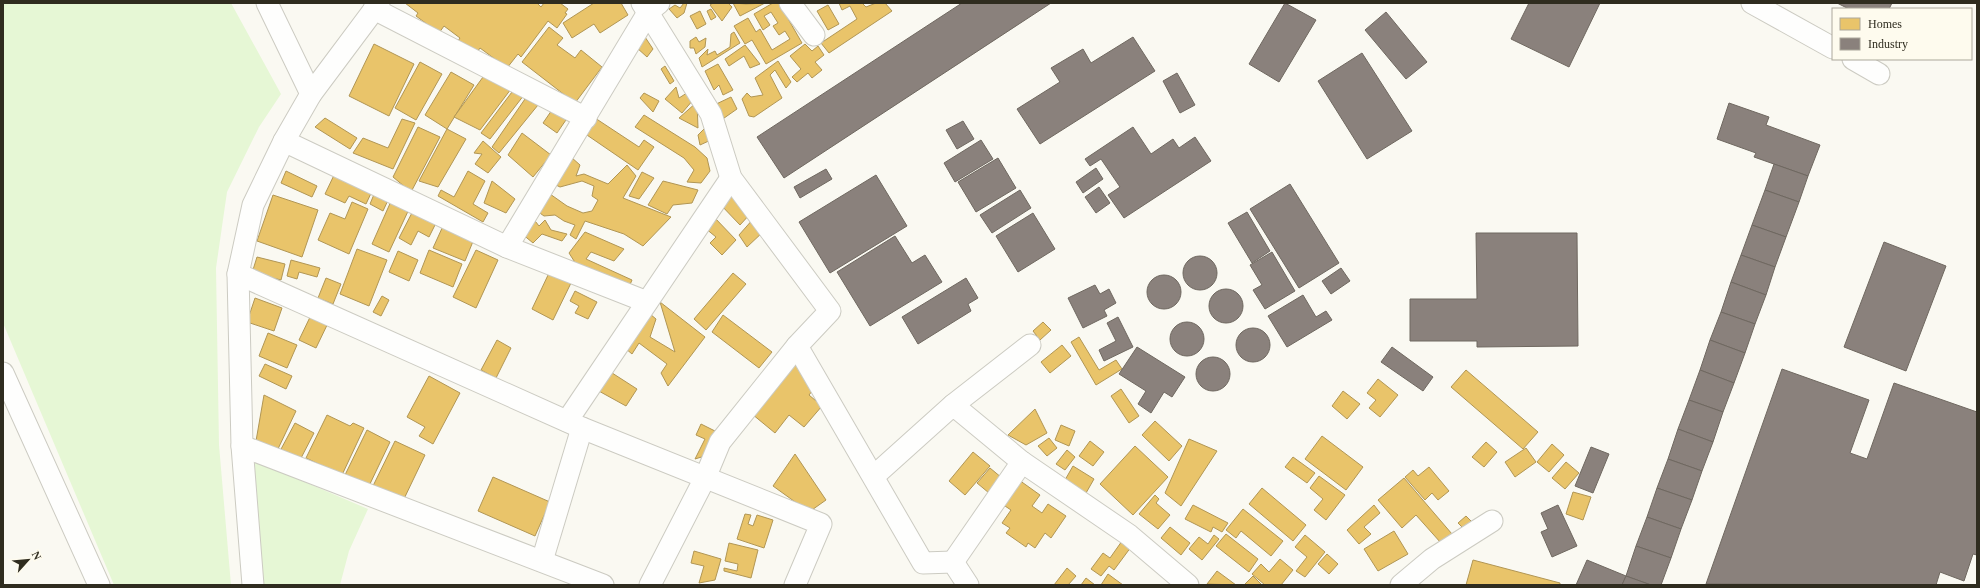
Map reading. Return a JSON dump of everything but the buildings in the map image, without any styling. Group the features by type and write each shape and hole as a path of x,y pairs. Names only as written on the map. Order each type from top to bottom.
{"street":[{"path":"267,3 311,94"},
{"path":"790,3 814,35"},
{"path":"1752,3 1832,47"},
{"path":"253,585 242,446 238,274 253,205 284,141 311,94 377,6 586,118"},
{"path":"507,247 586,118 650,6"},
{"path":"650,6 711,114 731,178 830,311 797,346 720,442 705,478 650,585"},
{"path":"1855,60 1879,74"},
{"path":"284,141 507,247 647,302"},
{"path":"542,561 574,424 647,302 731,178"},
{"path":"238,274 574,424 821,524 795,585"},
{"path":"874,476 953,405 1030,345"},
{"path":"797,346 874,476 923,563 952,562"},
{"path":"3,372 99,585"},
{"path":"953,405 1022,462 1130,535 1188,585"},
{"path":"242,446 603,585"},
{"path":"952,562 1022,462"},
{"path":"1401,585 1432,559 1492,521"},
{"path":"952,562 968,585"}],"green space":[{"path":"3,3 231,3 281,94 259,127 227,192 216,268 219,445 231,585 114,585 3,323"},
{"path":"251,459 368,509 349,551 340,585 262,585"}]}
